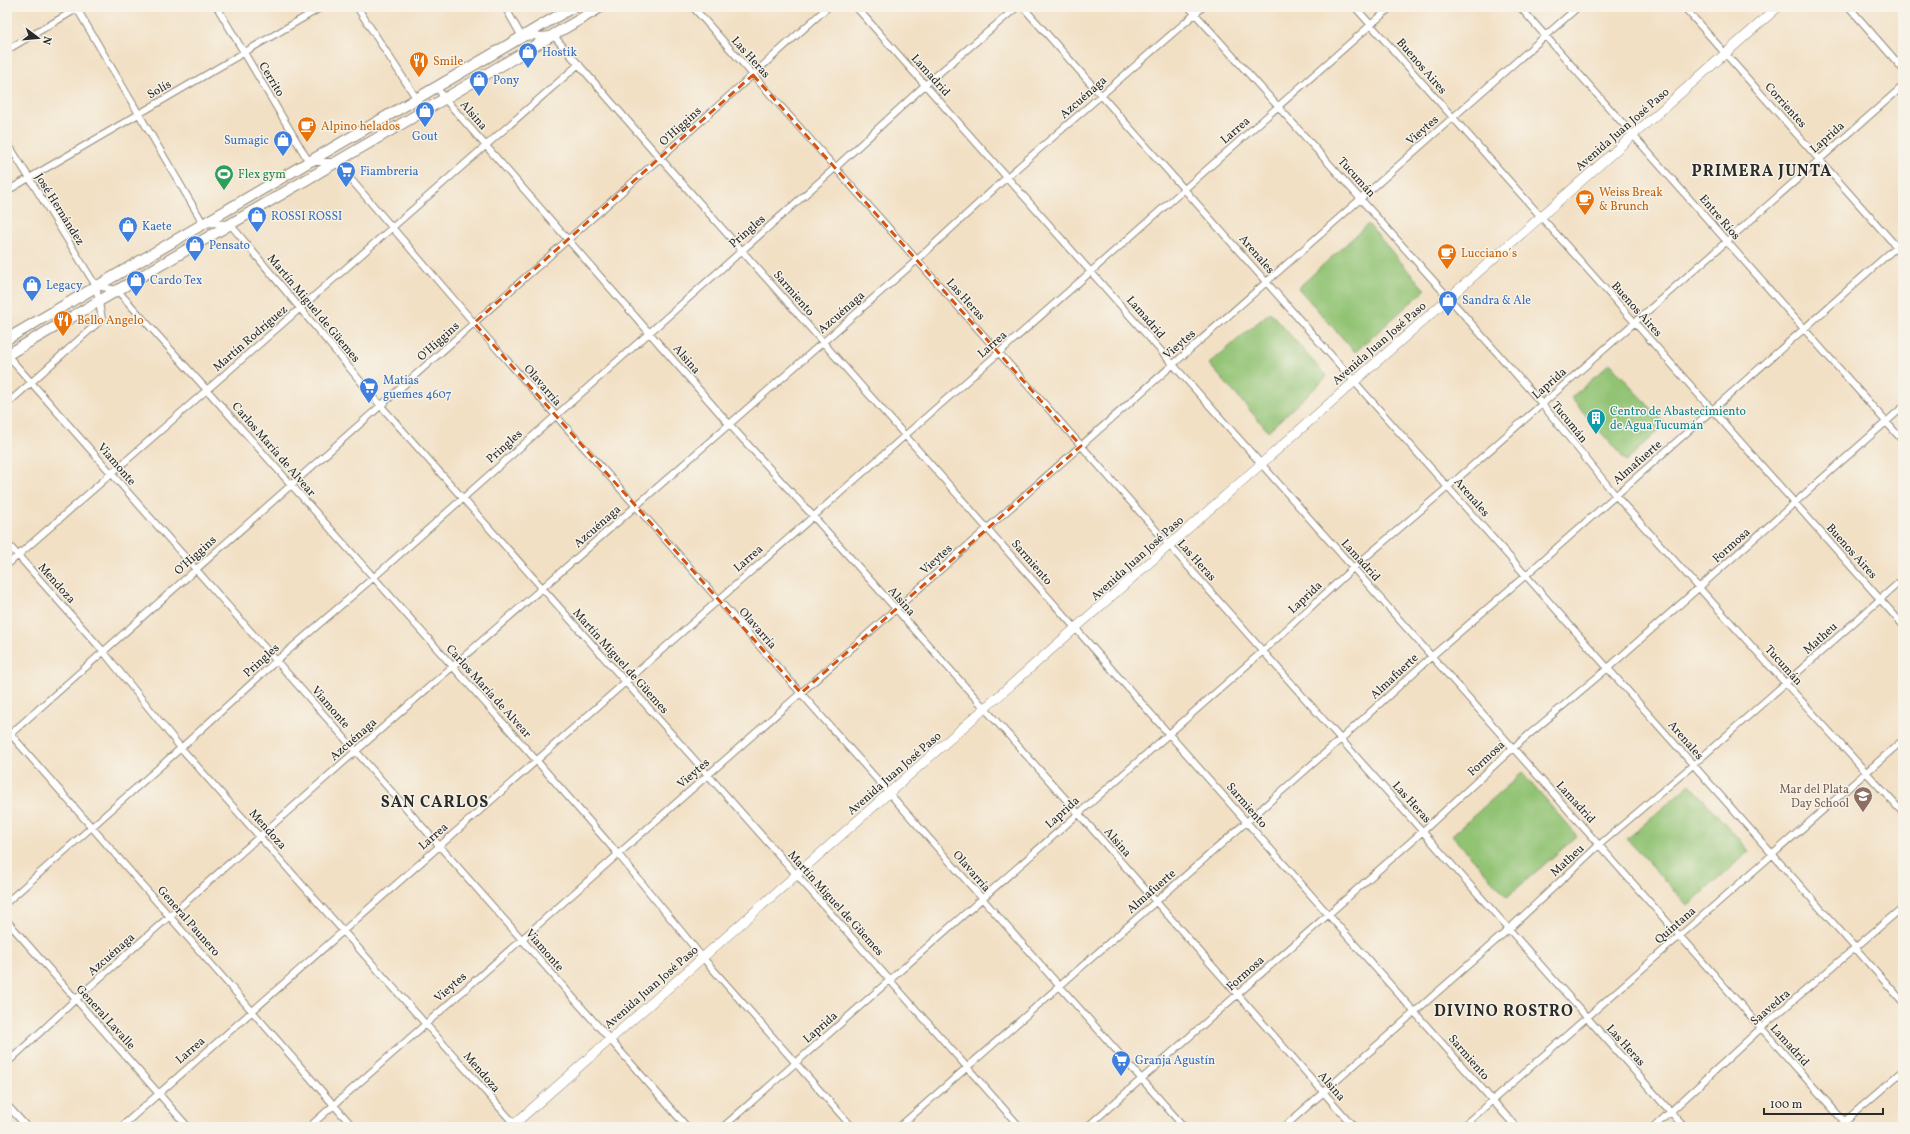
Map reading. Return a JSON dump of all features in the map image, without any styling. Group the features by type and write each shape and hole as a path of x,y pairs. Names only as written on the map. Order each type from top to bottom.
{"main road":[{"path":"7,339 573,7"},
{"path":"7,355 601,7"},
{"name":"Avenida Juan José Paso","path":"514,1126 1778,7"}],"street":[{"name":"Cerrito","path":"217,7 309,162"},
{"name":"Solís","path":"7,191 322,7"},
{"path":"357,7 424,110"},
{"path":"505,7 522,37 554,35"},
{"name":"Las Heras","path":"693,7 1684,1127"},
{"name":"O'Higgins","path":"8,734 381,406 828,7"},
{"name":"Lamadrid","path":"856,7 1849,1127"},
{"name":"Pringles","path":"7,902 181,748 276,661 373,578 835,168 925,85 1017,7"},
{"name":"Arenales","path":"1023,7 1185,188 1903,1002"},
{"name":"Tucumán","path":"1189,7 1279,106 1542,404 1616,496 1903,813"},
{"name":"Azcuénaga","path":"7,1063 76,999 356,751 454,667 917,260 1006,177 1102,96 1203,7"},
{"name":"Buenos Aires","path":"1355,7 1903,625"},
{"name":"Larrea","path":"121,1127 1391,7"},
{"name":"Entre Ríos","path":"1520,7 1903,441"},
{"name":"Vieytes","path":"308,1127 1578,7"},
{"name":"Corrientes","path":"1684,7 1903,254"},
{"path":"1849,7 1903,69"},
{"path":"7,50 77,8 203,224 230,224"},
{"name":"Sarmiento","path":"554,35 660,158 1516,1127"},
{"name":"Martín Rodríguez","path":"7,565 579,64"},
{"name":"Laprida","path":"724,1127 1263,651 1353,568 1448,487 1903,86"},
{"name":"Alsina","path":"437,87 444,98 730,425 1078,813 1354,1127"},
{"name":"José Hernández","path":"7,142 28,179 96,286"},
{"path":"309,162 336,162"},
{"name":"Olavarría","path":"336,162 555,416 1184,1127"},
{"name":"Martín Miguel de Güemes","path":"230,224 381,406 1020,1127"},
{"name":"Almafuerte","path":"899,1127 1341,739 1432,656 1616,496 1903,241"},
{"path":"7,404 102,319 96,286 116,290"},
{"name":"Carlos María de Alvear","path":"116,290 207,390 536,760 618,854 703,958 852,1127"},
{"name":"Viamonte","path":"7,355 687,1127"},
{"name":"Formosa","path":"1087,1127 1423,831 1513,748 1608,668 1903,407"},
{"name":"Mendoza","path":"7,543 104,651 181,748 343,930 514,1126"},
{"name":"Matheu","path":"1284,1127 1509,929 1599,845 1786,684 1903,579"},
{"name":"General Paunero","path":"8,734 92,827 354,1127"},
{"name":"Quintana","path":"1462,1127 1903,740"},
{"name":"Saavedra","path":"1654,1127 1761,1028 1856,949 1903,907"},
{"name":"General Lavalle","path":"7,921 188,1127"},
{"path":"1838,1127 1903,1071"},
{"path":"7,1105 27,1127"}],"highlighted area":[{"path":"753,75 1081,446 801,693 474,323"}],"green space":[{"path":"1368,224 1425,290 1355,352 1298,288"},
{"path":"1270,312 1327,377 1268,431 1209,364"},
{"path":"1610,363 1665,424 1626,461 1571,398"},
{"path":"1522,773 1577,836 1507,897 1452,835"},
{"path":"1690,784 1749,851 1688,906 1627,839"}],"place":[{"name":"Hostik","path":"528,69"},
{"name":"Smile","path":"419,78"},
{"name":"Pony","path":"479,97"},
{"name":"Gout","path":"425,128"},
{"name":"Alpino helados","path":"307,143"},
{"name":"Sumagic","path":"283,157"},
{"name":"Fiambreria","path":"346,188"},
{"name":"Flex gym","path":"224,191"},
{"name":"Weiss Break & Brunch","path":"1585,216"},
{"name":"ROSSI ROSSI","path":"257,233"},
{"name":"Kaete","path":"128,243"},
{"name":"Pensato","path":"195,262"},
{"name":"Lucciano´s","path":"1447,270"},
{"name":"Cardo Tex","path":"136,297"},
{"name":"Legacy","path":"32,302"},
{"name":"Sandra & Ale","path":"1448,317"},
{"name":"Bello Angelo","path":"63,337"},
{"name":"Matias guemes 4607","path":"369,404"},
{"name":"Centro de Abastecimiento de Agua Tucumán","path":"1596,435"},
{"name":"Mar del Plata Day School","path":"1863,813"},
{"name":"Granja Agustín","path":"1121,1077"}],"district":[{"name":"PRIMERA JUNTA","path":"1762,170"},
{"name":"SAN CARLOS","path":"435,801"},
{"name":"DIVINO ROSTRO","path":"1504,1010"}]}
